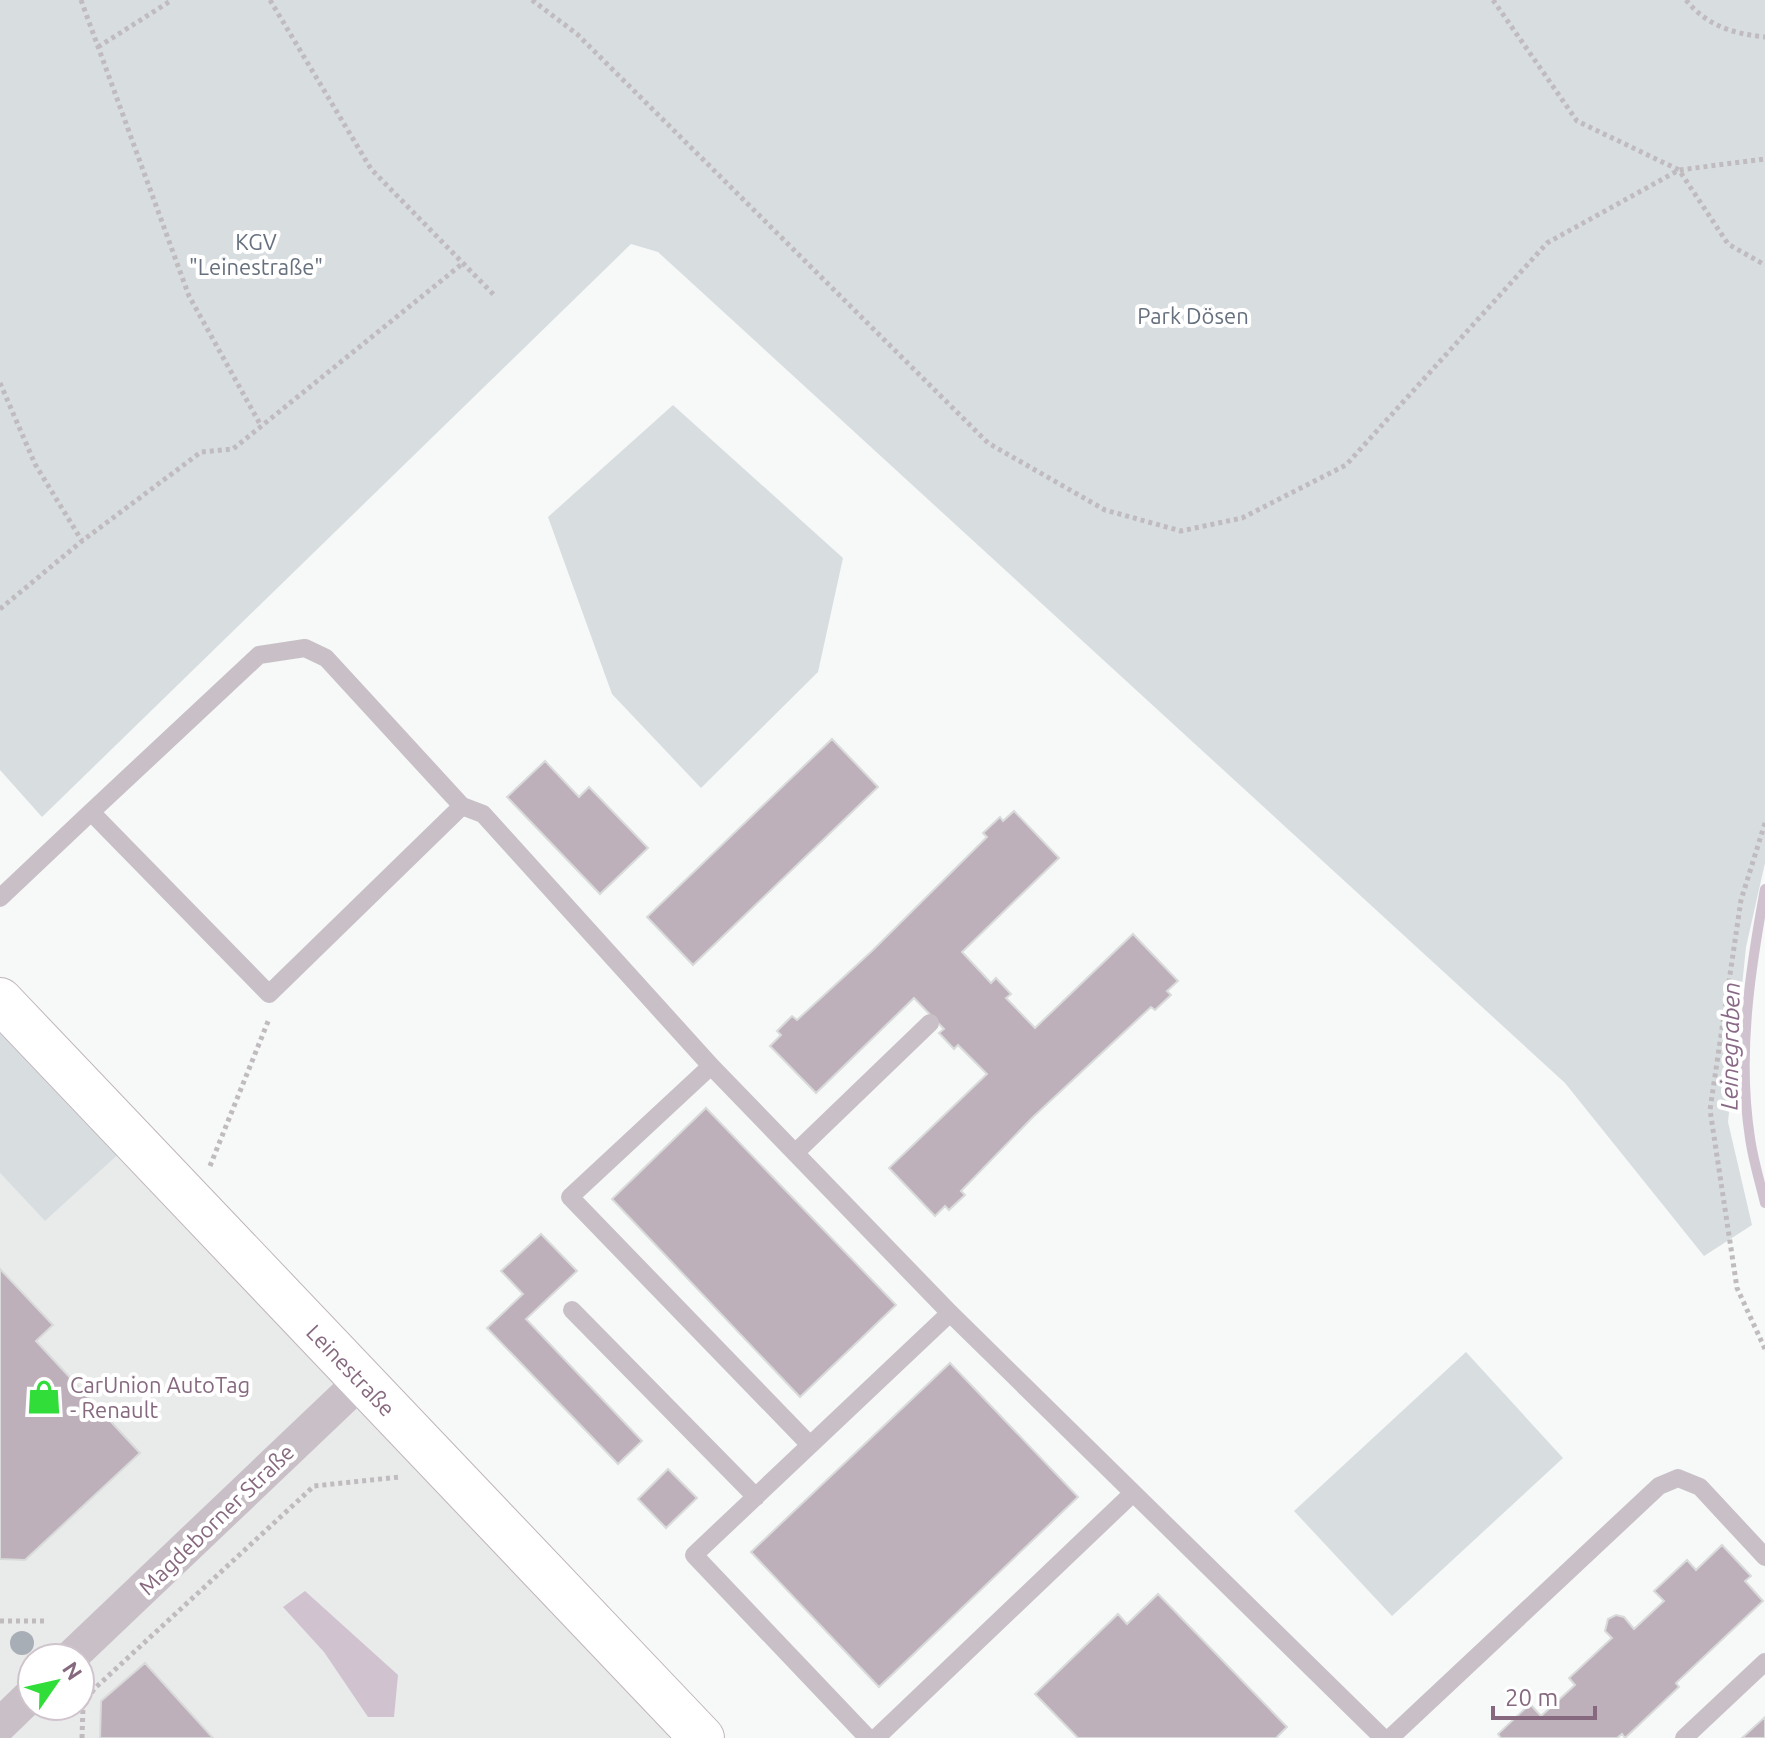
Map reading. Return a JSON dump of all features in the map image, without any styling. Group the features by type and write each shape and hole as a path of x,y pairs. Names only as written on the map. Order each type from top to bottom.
{"main road":[{"name":"Leinestraße","path":"0,1000 702,1738"}],"street":[{"name":"Magdeborner Straße","path":"87,1642 362,1380"}],"lane":[{"path":"0,898 259,655 305,648 326,658 462,806 483,814 578,915 711,1066 950,1313 1383,1738"},
{"path":"91,812 269,994 462,806"},
{"path":"795,1153 930,1023"},
{"path":"711,1066 570,1197 810,1445"},
{"path":"572,1310 756,1497"},
{"path":"868,1738 694,1555 950,1313"},
{"path":"1390,1738 1659,1486 1678,1478 1700,1487 1765,1557"},
{"path":"876,1738 1132,1494"},
{"path":"1684,1738 1765,1662"}],"path":[{"path":"81,0 189,296 260,424"},
{"path":"98,47 172,0"},
{"path":"270,0 371,169 495,296"},
{"path":"532,0 577,34 988,443 1105,510 1181,531 1242,518 1346,465 1547,243 1679,170 1765,159"},
{"path":"1493,0 1577,121 1679,170 1728,244 1765,265"},
{"path":"1686,0 1701,19 1765,37"},
{"path":"0,609 82,541 201,452 233,449 260,424 462,264"},
{"path":"0,383 35,464 82,541"},
{"path":"1765,823 1741,900 1710,1110 1737,1288 1765,1349"},
{"path":"210,1167 269,1023 269,994"},
{"path":"82,1738 83,1706 94,1689 314,1486 407,1476"},
{"path":"0,1621 46,1621"}],"shaded area":[{"path":"133,1141 702,1738 0,1738 0,1173 45,1221"},
{"path":"305,1591 398,1675 394,1717 368,1717 324,1652 283,1607"}],"green space":[{"path":"0,0 1765,0 1765,863 1746,947 1728,1122 1752,1225 1704,1256 1565,1083 658,252 631,244 42,817 0,770"},
{"path":"673,405 843,558 818,672 701,788 612,694 548,517"},
{"path":"0,1000 133,1141 45,1221 0,1173"},
{"path":"1466,1352 1563,1458 1392,1616 1294,1511"}],"building":[{"path":"832,739 878,787 693,965 647,917"},
{"path":"545,761 579,797 589,787 648,848 600,894 507,797"},
{"path":"1014,811 1059,858 962,952 991,983 996,978 1011,994 1006,998 1035,1028 1133,934 1178,981 1167,991 1171,995 1155,1010 1151,1007 1032,1118 961,1191 965,1195 949,1210 945,1206 935,1216 889,1168 987,1074 958,1045 954,1049 939,1033 944,1029 914,998 816,1093 770,1046 781,1035 777,1031 792,1016 797,1020 872,951 987,837 983,833 1000,817 1003,821"},
{"path":"706,1108 896,1305 800,1397 612,1199"},
{"path":"541,1234 577,1271 526,1319 642,1441 618,1464 487,1328 523,1294 501,1271"},
{"name":"CarUnion AutoTag - Renault","path":"0,1269 53,1325 36,1341 140,1453 25,1560 0,1559"},
{"path":"950,1363 1078,1497 879,1687 751,1552"},
{"path":"668,1469 697,1498 666,1528 638,1499"},
{"path":"1722,1545 1751,1576 1745,1581 1763,1601 1676,1683 1679,1687 1625,1738 1622,1734 1617,1738 1501,1738 1498,1734 1530,1704 1541,1716 1575,1685 1569,1678 1612,1638 1605,1631 1608,1619 1616,1615 1624,1617 1634,1629 1664,1601 1654,1591 1687,1560 1696,1570"},
{"path":"1158,1594 1287,1727 1276,1738 1078,1738 1035,1694 1118,1614 1127,1624"},
{"path":"145,1663 213,1738 100,1738 101,1701"},
{"path":"1765,1717 1765,1738 1742,1738"}],"waterway":[{"name":"Leinegraben","path":"1765,889 1754,950 1745,1044 1746,1107 1751,1146 1765,1203"}],"place":[{"name":"CarUnion AutoTag - Renault","path":"44,1397"}],"park label":[{"name":"KGV \"Leinestraße\"","path":"256,254"},
{"name":"Park Dösen","path":"1193,315"}]}
